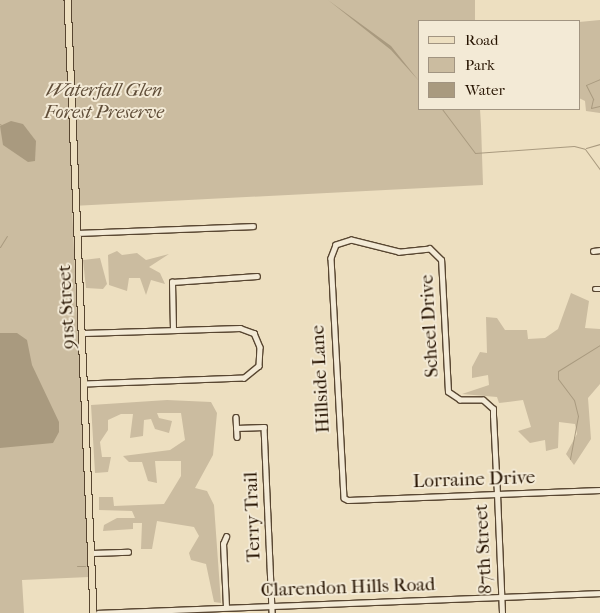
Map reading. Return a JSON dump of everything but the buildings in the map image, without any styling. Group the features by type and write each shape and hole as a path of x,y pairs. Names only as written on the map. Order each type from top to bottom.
{"main road":[{"name":"91st Street","path":"68,0 96,613"}],"street":[{"path":"78,232 253,226"},
{"name":"Scheel Drive","path":"332,253 336,245 348,240 400,252 429,249 438,254 452,397 482,400"},
{"path":"592,251 600,250"},
{"name":"Hillside Lane","path":"332,253 342,492 348,500"},
{"path":"173,330 172,282 257,276"},
{"path":"83,334 246,329 258,339 261,354 256,372 244,378 85,384"},
{"name":"87th Street","path":"482,400 493,409 502,613"},
{"path":"236,417 237,437"},
{"name":"Terry Trail","path":"236,428 264,427 272,613"},
{"name":"Lorraine Drive","path":"348,500 600,490"},
{"path":"223,609 223,544 226,537"},
{"path":"92,553 128,552"},
{"name":"Clarendon Hills Road","path":"96,613 600,593"}],"green space":[{"name":"Waterfall Glen Forest Preserve","path":"0,0 475,0 475,20 418,20 418,110 480,110 483,185 72,206 89,577 22,580 24,613 0,613"},
{"path":"600,20 600,113 586,111 585,101 580,98 580,22"},
{"path":"117,251 122,255 137,253 146,260 169,254 149,267 160,273 165,284 151,280 146,295 140,278 129,278 127,291 109,285 108,255"},
{"path":"100,258 107,284 103,289 86,288 83,260"},
{"path":"571,293 589,301 585,328 600,329 600,384 588,398 591,439 574,465 566,454 577,434 575,424 559,422 558,448 546,451 545,440 530,443 518,431 531,427 523,400 499,403 497,397 462,394 489,385 488,375 472,378 472,367 480,352 487,353 486,317 497,318 505,330 527,330 528,339 545,338 558,329"},
{"path":"167,400 211,402 217,413 213,455 195,488 207,491 214,505 221,603 214,602 206,564 191,560 189,553 199,536 194,527 157,521 152,549 141,549 142,523 133,523 133,529 103,531 104,525 117,518 135,518 132,511 99,510 99,497 113,497 114,506 164,504 181,476 181,461 155,461 157,483 148,481 142,462 129,462 123,456 170,450 185,440 181,413 157,413 159,418 172,421 169,433 155,429 151,419 144,420 143,436 130,438 133,414 121,414 108,420 108,430 100,442 102,457 111,457 108,472 95,473 91,405"}],"water":[{"path":"328,0 391,46 418,80 391,50"},
{"path":"11,121 23,124 36,141 35,161 28,162 3,145 0,126"},
{"path":"0,333 17,333 27,340 32,365 59,422 59,432 53,443 0,448"}],"waterway":[{"path":"600,79 586,85 593,99 591,108 600,106"},
{"path":"443,110 475,153 574,146 585,149 600,170"},
{"path":"586,148 600,144"},
{"path":"0,247 7,236"},
{"path":"570,459 578,416 574,400 558,379 558,371 600,345"},
{"path":"77,566 85,566"}]}
